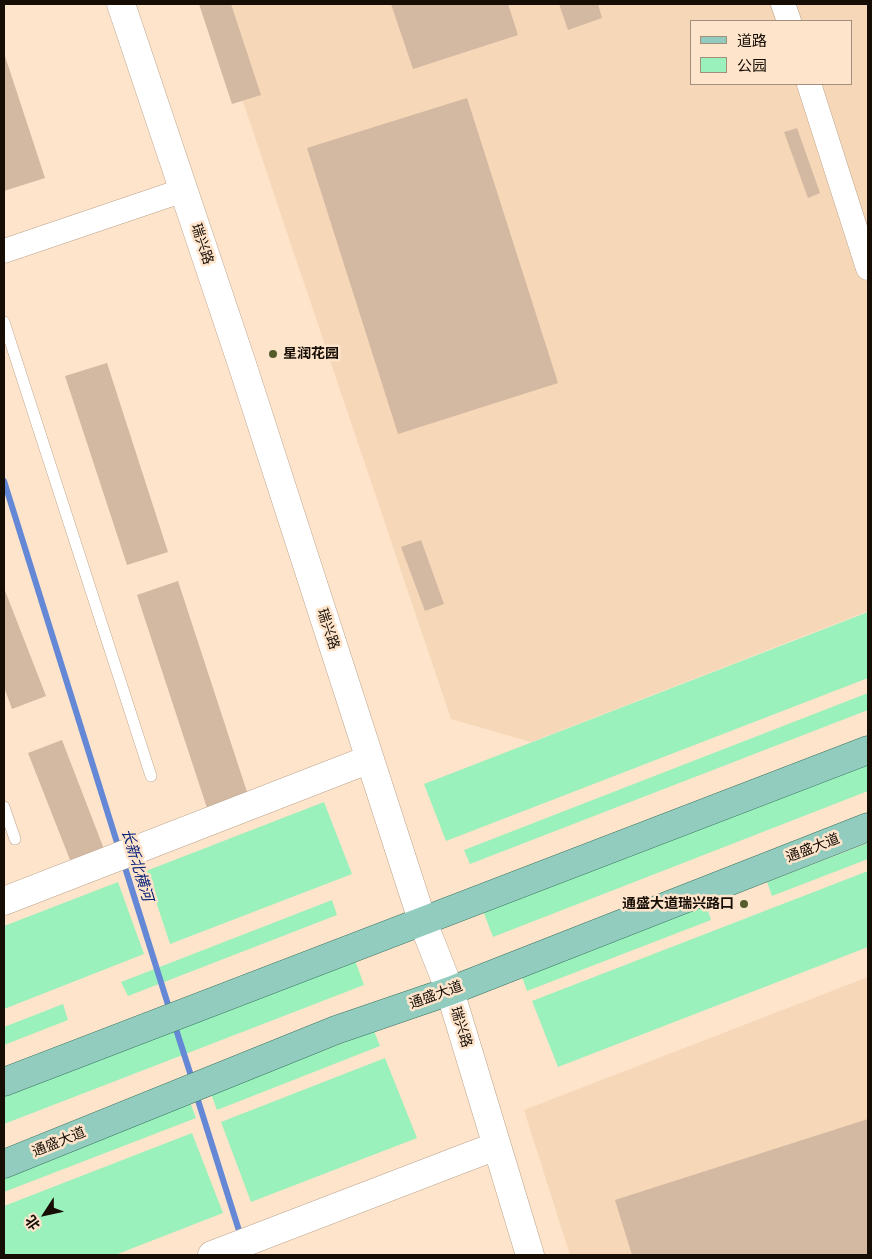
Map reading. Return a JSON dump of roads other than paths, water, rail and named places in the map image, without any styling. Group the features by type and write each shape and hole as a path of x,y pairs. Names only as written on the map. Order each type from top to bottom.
{"main road":[{"path":"4,1082 868,750"},
{"name":"通盛大道","path":"4,1164 336,1030 450,991 868,827"}],"street":[{"name":"瑞兴路","path":"121,4 184,190 422,920 450,991 530,1255"},
{"path":"783,4 789,20"},
{"path":"809,85 868,268"},
{"path":"4,251 184,190"},
{"path":"4,901 370,759"},
{"path":"220,1252 496,1146"}],"lane":[{"path":"4,322 151,776"},
{"path":"4,807 15,839"}],"waterway":[{"name":"长新北横河","path":"4,481 119,849"},
{"name":"长新北横河","path":"123,861 170,1011"},
{"name":"长新北横河","path":"174,1023 193,1082"},
{"name":"长新北横河","path":"196,1094 241,1237"}],"place":[{"name":"星润花园","path":"273,354"},
{"name":"通盛大道瑞兴路口","path":"744,904"}]}
